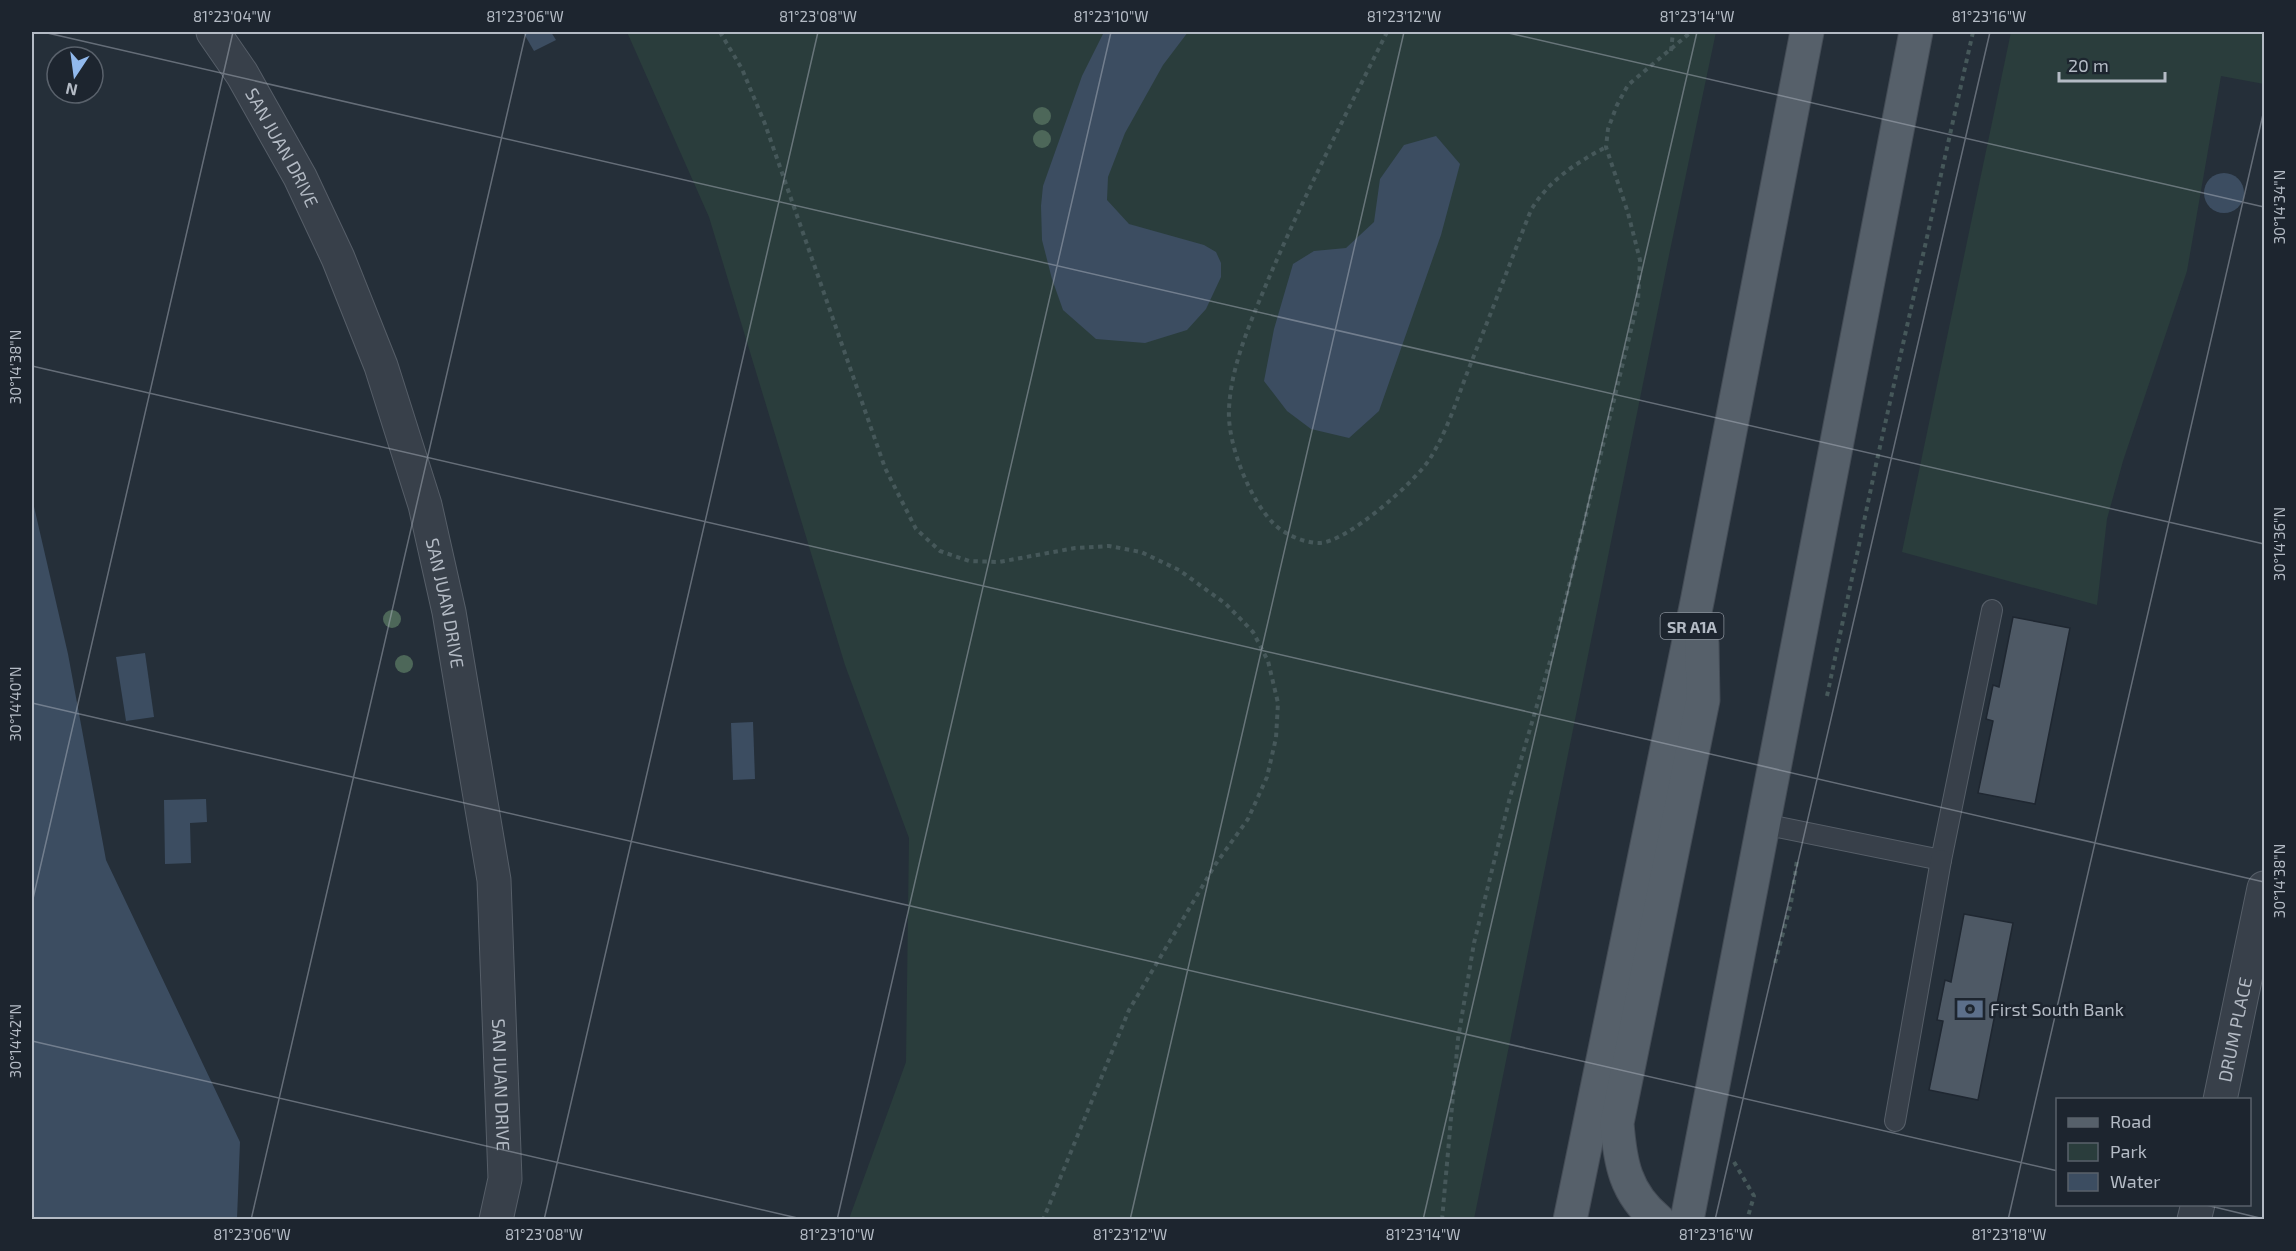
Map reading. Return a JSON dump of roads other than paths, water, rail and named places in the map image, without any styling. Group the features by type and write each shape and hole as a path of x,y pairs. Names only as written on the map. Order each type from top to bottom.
{"main road":[{"name":"SR A1A","path":"1570,1220 1698,597 1808,32"},
{"path":"1687,1220 1916,32"},
{"path":"1658,1220 1646,1210 1624,1175 1617,1123 1703,700 1704,671 1698,597"}],"street":[{"name":"SAN JUAN DRIVE","path":"213,32 242,74 300,177 338,258 381,366 425,505 450,612 494,880 505,1179 496,1220"},
{"name":"DRUM PLACE","path":"2220,1098 2265,888"}],"lane":[{"path":"1895,1121 1941,860 1992,610"},
{"path":"1763,824 1941,860"}],"water":[{"path":"523,32 551,32 556,40 534,51"},
{"path":"1104,32 1188,32 1163,65 1125,133 1108,177 1107,200 1129,224 1204,245 1216,252 1221,263 1221,277 1206,309 1187,330 1145,343 1096,339 1063,310 1042,240 1043,186 1082,76"},
{"path":"1436,136 1460,164 1441,235 1379,411 1349,438 1311,429 1287,411 1264,381 1274,329 1293,264 1314,251 1346,248 1374,222 1380,179 1404,145"},
{"path":"2224,173 2238,179 2244,193 2238,207 2224,213 2210,207 2204,193 2210,179"},
{"path":"32,498 68,654 106,860 240,1142 237,1219 32,1219"},
{"path":"145,653 154,717 126,721 116,657"},
{"path":"753,722 755,779 733,780 731,723"},
{"path":"206,799 207,822 190,823 191,863 165,864 164,800"}],"place":[{"name":"First South Bank","path":"1970,1009"}]}
